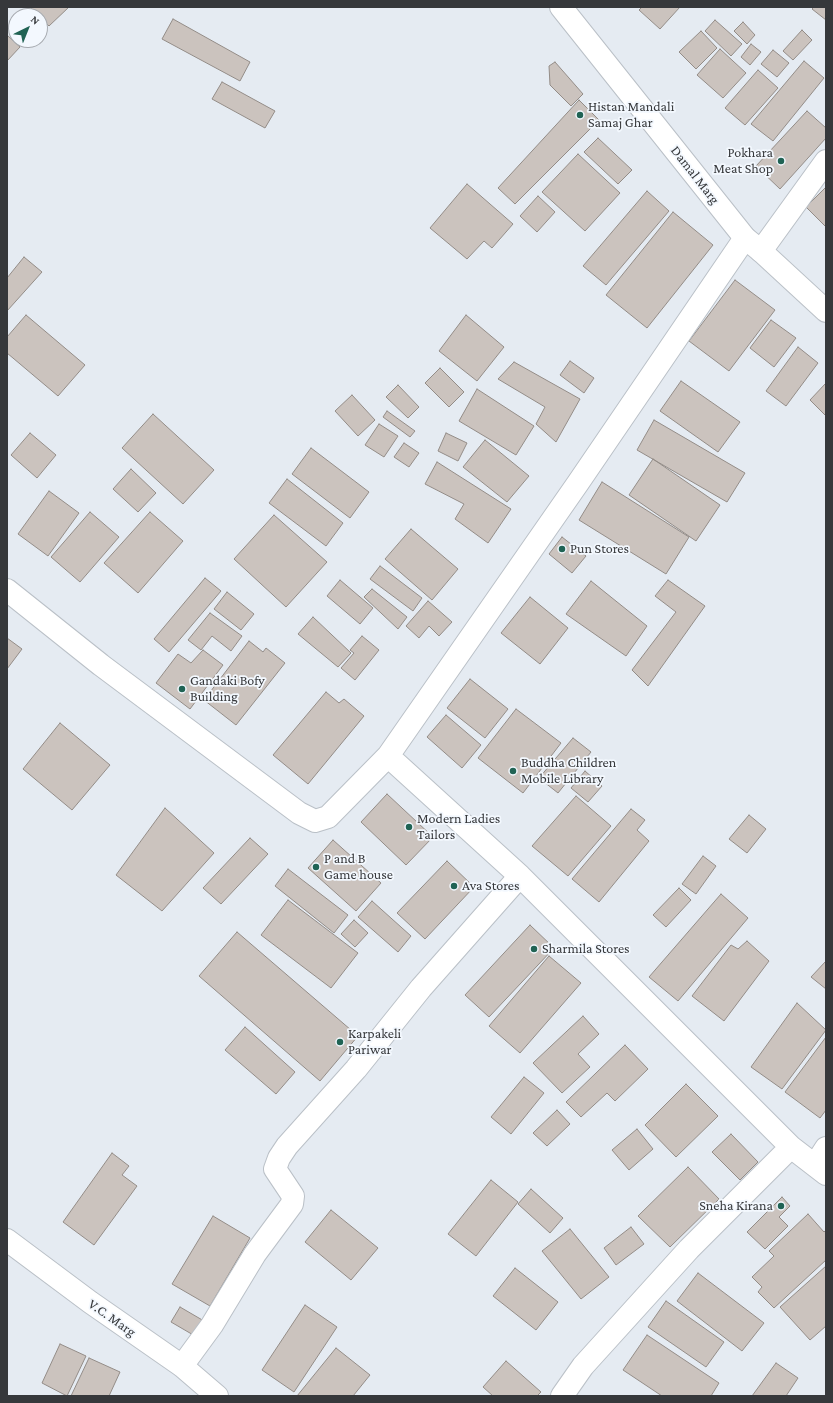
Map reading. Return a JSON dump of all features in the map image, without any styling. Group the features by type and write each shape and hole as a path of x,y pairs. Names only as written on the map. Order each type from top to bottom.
{"street":[{"name":"Damal Marg","path":"561,7 744,238 761,251 826,311"},
{"path":"761,251 826,161"},
{"path":"7,590 114,674 298,813 315,821 328,817 388,756 578,483 744,238"},
{"path":"388,756 520,876 791,1147 822,1162"},
{"path":"182,1366 212,1325 255,1254 292,1204 293,1196 275,1169 279,1158 287,1146 356,1069 421,988 520,876"},
{"path":"562,1396 583,1366 689,1249 791,1147"},
{"name":"V.C. Marg","path":"7,1240 90,1302 182,1366 217,1396"}],"building":[{"path":"30,7 69,7 49,26 48,8"},
{"path":"642,7 680,7 660,29 639,10"},
{"path":"814,7 826,7 826,20 812,9"},
{"path":"173,19 250,62 240,81 162,39"},
{"path":"715,20 742,44 731,56 705,31"},
{"path":"743,22 755,35 747,44 734,31"},
{"path":"802,30 812,40 793,60 783,51"},
{"path":"701,31 717,48 696,69 679,52"},
{"path":"7,35 8,48 19,48 7,61"},
{"path":"751,44 761,52 750,65 741,57"},
{"path":"720,49 746,73 723,98 697,75"},
{"path":"773,50 789,63 777,77 761,64"},
{"path":"804,61 824,78 773,141 751,124"},
{"path":"555,62 583,94 571,106 550,85 549,66"},
{"path":"758,70 778,88 745,125 725,108"},
{"path":"222,82 275,111 265,128 212,99"},
{"path":"579,100 599,120 515,204 498,188"},
{"path":"807,111 826,128 826,138 780,189 756,166"},
{"path":"598,138 632,170 618,184 584,152"},
{"path":"578,154 620,193 585,231 542,192"},
{"path":"467,184 513,224 492,248 484,241 467,259 430,228"},
{"path":"826,187 826,227 806,207"},
{"path":"647,191 669,211 606,285 583,266"},
{"path":"538,196 555,212 537,232 520,216"},
{"path":"673,212 713,245 647,328 606,295"},
{"path":"24,257 42,272 7,311 7,278"},
{"path":"735,280 775,310 729,371 689,341"},
{"path":"26,315 85,365 58,396 7,353 7,337"},
{"path":"466,315 504,347 477,381 439,351"},
{"path":"771,320 796,338 774,367 750,348"},
{"path":"798,347 818,363 786,406 766,391"},
{"path":"570,361 594,378 584,393 560,375"},
{"path":"514,362 580,399 556,442 536,424 545,407 498,379"},
{"path":"440,368 464,392 449,407 425,383"},
{"path":"681,381 740,422 718,452 660,411"},
{"path":"826,383 826,416 810,400"},
{"path":"398,385 419,407 408,418 386,397"},
{"path":"477,389 534,426 516,455 459,421"},
{"path":"352,395 375,420 358,436 335,411"},
{"path":"387,411 415,431 410,437 383,417"},
{"path":"153,414 214,470 183,504 122,448"},
{"path":"654,420 745,473 727,502 637,450"},
{"path":"379,424 398,436 384,457 365,445"},
{"path":"30,433 56,455 37,478 11,455"},
{"path":"446,433 467,443 458,461 438,451"},
{"path":"485,440 529,476 507,502 463,467"},
{"path":"404,443 419,453 409,467 394,457"},
{"path":"311,448 369,492 350,518 292,474"},
{"path":"653,459 720,505 696,541 629,495"},
{"path":"437,462 511,509 488,543 455,519 464,504 425,484"},
{"path":"131,469 156,493 138,512 113,489"},
{"path":"287,479 343,523 326,546 269,503"},
{"path":"602,482 689,537 666,574 579,520"},
{"path":"49,491 79,513 48,556 18,534"},
{"path":"90,512 119,537 80,582 51,557"},
{"path":"150,512 183,541 138,593 104,563"},
{"path":"274,515 327,562 286,607 234,559"},
{"path":"411,529 458,569 432,600 385,559"},
{"path":"562,537 586,556 572,573 549,554"},
{"path":"380,566 422,598 413,611 370,579"},
{"path":"205,578 221,591 169,652 154,639"},
{"path":"340,580 373,608 360,624 327,596"},
{"path":"668,580 705,606 648,686 632,670 676,612 655,596"},
{"path":"591,581 647,626 626,656 566,614"},
{"path":"372,589 407,617 398,629 364,597"},
{"path":"227,592 254,614 241,630 214,609"},
{"path":"530,597 568,628 540,664 501,633"},
{"path":"428,601 452,622 439,636 429,626 419,638 406,626"},
{"path":"210,613 242,636 231,651 212,636 201,650 188,640"},
{"path":"313,617 351,653 338,667 298,634"},
{"path":"362,636 379,650 355,680 341,668 354,653 350,650"},
{"path":"7,638 22,649 7,669"},
{"path":"249,641 263,652 266,648 285,663 236,725 204,700"},
{"path":"203,650 223,665 190,709 156,683 178,654 191,663"},
{"path":"470,679 508,709 485,738 447,708"},
{"path":"326,692 339,703 344,699 364,716 308,784 273,755"},
{"path":"516,709 561,743 523,793 478,758"},
{"path":"446,715 481,745 462,768 427,737"},
{"path":"60,723 110,765 72,810 23,769"},
{"path":"573,738 591,752 558,793 539,778"},
{"path":"585,771 602,786 588,802 571,788"},
{"path":"387,794 433,837 406,865 361,822"},
{"path":"576,796 611,826 568,876 532,846"},
{"path":"165,808 214,853 162,911 116,875"},
{"path":"631,809 645,820 637,830 649,841 599,902 572,879"},
{"path":"749,815 766,829 747,853 729,839"},
{"path":"250,838 268,854 221,904 203,888"},
{"path":"333,840 381,883 356,911 308,868"},
{"path":"703,856 716,866 696,894 682,884"},
{"path":"447,861 474,887 425,939 397,913"},
{"path":"288,869 348,915 334,933 275,886"},
{"path":"679,888 691,900 666,927 653,915"},
{"path":"721,894 748,918 678,1001 649,977"},
{"path":"288,900 358,953 331,988 261,935"},
{"path":"372,901 411,936 398,952 358,917"},
{"path":"354,920 368,933 355,947 341,934"},
{"path":"530,925 554,948 489,1017 465,995"},
{"path":"237,932 358,1036 320,1081 199,976"},
{"path":"747,941 769,961 724,1021 692,996 731,945 738,949"},
{"path":"549,956 581,983 520,1053 489,1026"},
{"path":"826,961 826,989 811,977"},
{"path":"797,1003 826,1030 782,1089 751,1067"},
{"path":"583,1016 599,1034 578,1054 590,1067 562,1093 533,1063"},
{"path":"245,1027 295,1072 276,1094 225,1050"},
{"path":"826,1037 826,1110 820,1118 785,1092"},
{"path":"625,1045 648,1069 615,1101 607,1093 581,1117 566,1102"},
{"path":"524,1077 544,1093 511,1134 491,1117"},
{"path":"686,1084 718,1116 676,1157 645,1125"},
{"path":"557,1110 570,1124 547,1146 533,1133"},
{"path":"637,1129 653,1149 629,1170 612,1150"},
{"path":"731,1134 758,1162 740,1180 712,1152"},
{"path":"112,1153 129,1166 122,1175 137,1186 94,1245 63,1222"},
{"path":"688,1167 719,1199 670,1247 638,1216"},
{"path":"491,1180 518,1202 476,1256 448,1234"},
{"path":"531,1189 563,1218 550,1233 518,1204"},
{"path":"782,1197 790,1206 779,1217 788,1226 765,1249 747,1232"},
{"path":"331,1210 378,1248 351,1280 305,1242"},
{"path":"808,1214 824,1232 826,1230 826,1260 774,1308 758,1292 762,1287 752,1277 774,1256 769,1251"},
{"path":"213,1216 250,1238 210,1306 172,1284"},
{"path":"631,1227 644,1244 616,1265 604,1248"},
{"path":"570,1229 609,1277 581,1299 542,1251"},
{"path":"826,1266 826,1326 810,1340 780,1307"},
{"path":"515,1268 558,1302 536,1330 493,1296"},
{"path":"698,1273 764,1323 742,1351 677,1301"},
{"path":"666,1301 724,1342 706,1367 648,1327"},
{"path":"305,1305 337,1327 294,1392 262,1370"},
{"path":"180,1307 204,1321 195,1336 171,1322"},
{"path":"647,1335 719,1383 711,1396 662,1396 623,1370"},
{"path":"60,1344 86,1356 67,1396 42,1383"},
{"path":"336,1348 370,1375 353,1396 297,1396"},
{"path":"89,1358 120,1372 109,1396 71,1396"},
{"path":"506,1361 541,1392 537,1396 493,1396 483,1387"},
{"path":"776,1363 798,1378 786,1396 752,1396"}],"place":[{"name":"Histan Mandali Samaj Ghar","path":"580,115"},
{"name":"Pokhara Meat Shop","path":"781,161"},
{"name":"Pun Stores","path":"562,549"},
{"name":"Gandaki Bofy Building","path":"182,689"},
{"name":"Buddha Children Mobile Library","path":"513,771"},
{"name":"Modern Ladies Tailors","path":"409,827"},
{"name":"P and B Game house","path":"316,867"},
{"name":"Ava Stores","path":"454,886"},
{"name":"Sharmila Stores","path":"534,949"},
{"name":"Karpakeli Pariwar","path":"340,1042"},
{"name":"Sneha Kirana","path":"781,1206"}]}
